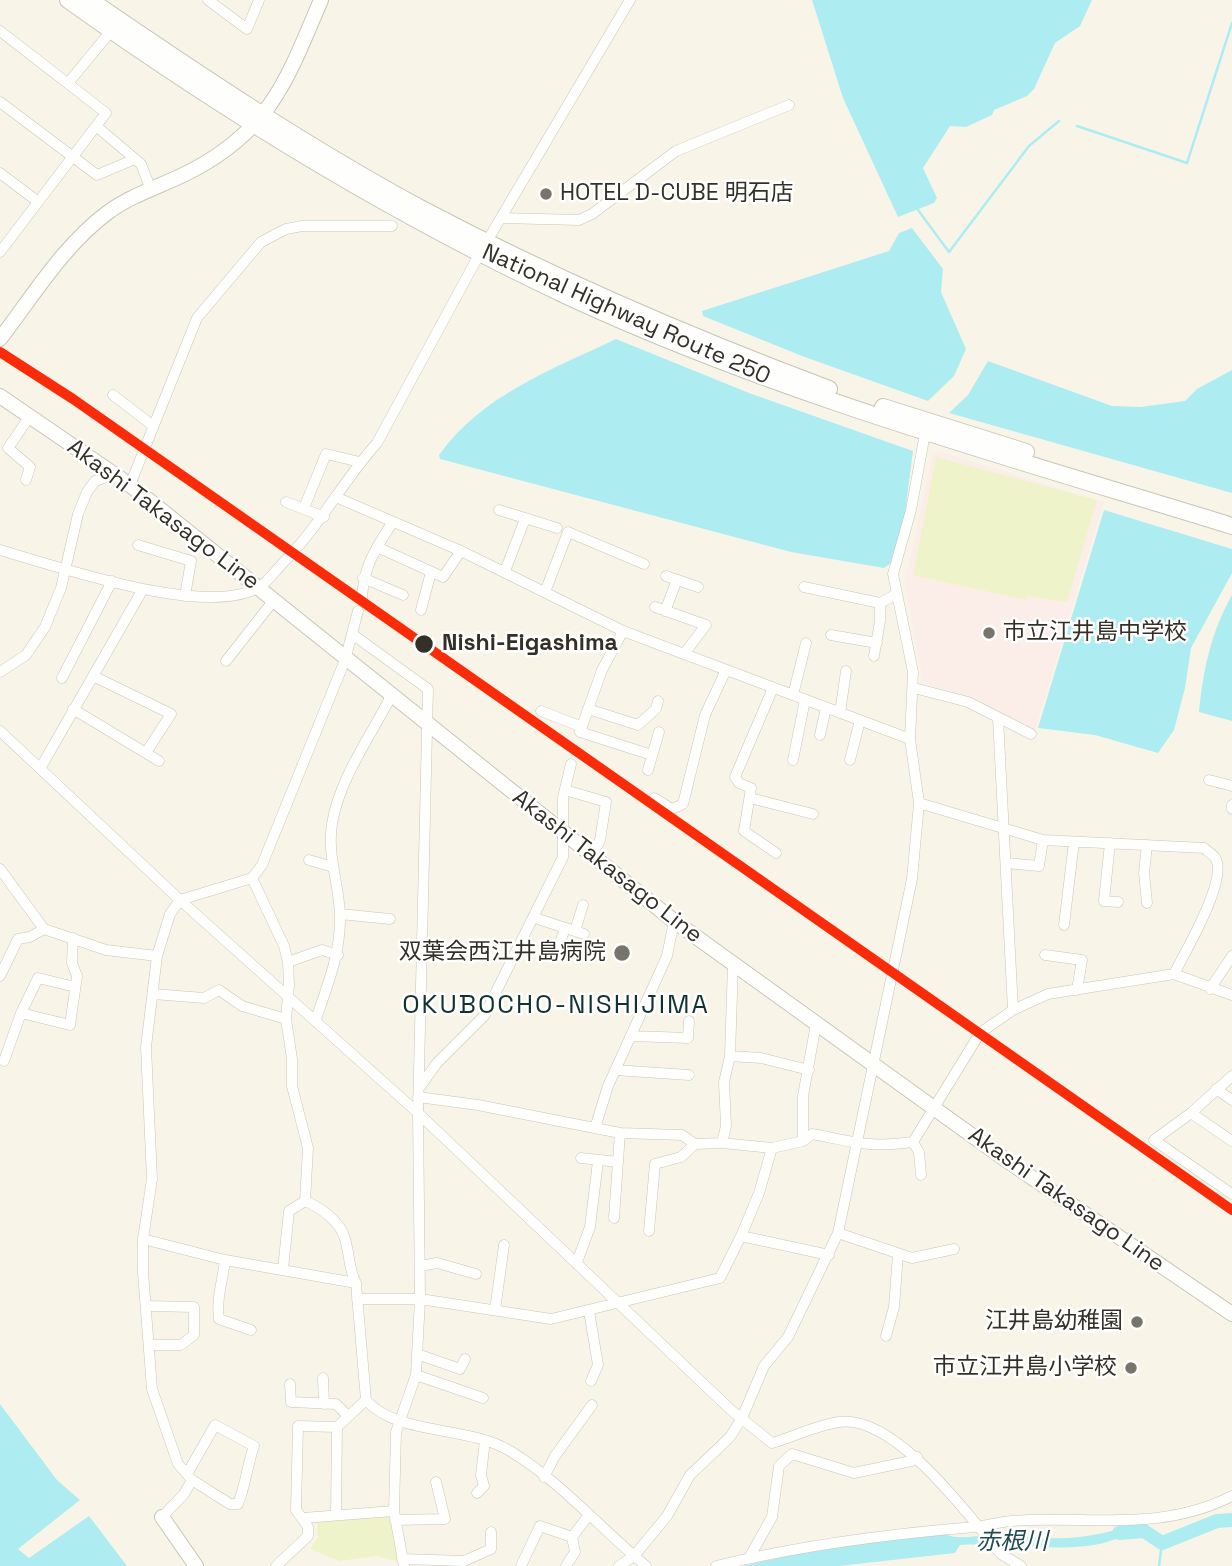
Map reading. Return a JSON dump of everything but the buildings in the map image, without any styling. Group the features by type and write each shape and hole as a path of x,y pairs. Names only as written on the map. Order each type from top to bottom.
{"highway":[{"name":"National Highway Route 250","path":"68,0 111,31 414,219 484,247 658,334 790,387 1232,516"},
{"name":"National Highway Route 250","path":"90,0 259,121"},
{"name":"National Highway Route 250","path":"926,426 1232,526"}],"main road":[{"path":"0,339 80,236 108,212 225,151 259,121 296,61 321,0"},
{"name":"Akashi Takasago Line","path":"0,396 130,485 674,921 934,1108 1232,1314"},
{"path":"162,1517 196,1566"}],"street":[{"path":"208,0 247,29 259,0"},
{"path":"0,550 143,589 185,596 218,596 259,587 324,517 360,462 377,443 484,247 630,0"},
{"path":"0,31 106,113 1,247"},
{"path":"69,82 111,31"},
{"path":"0,102 97,175 135,159"},
{"path":"501,218 579,220 592,214 676,152 789,105"},
{"path":"96,126 141,164 151,190"},
{"path":"0,173 37,201"},
{"path":"130,485 197,318 261,242 286,229 302,226 392,226"},
{"path":"113,395 152,425"},
{"path":"26,480 30,467 8,448 30,416"},
{"path":"619,1566 634,1556 667,1516 690,1475 730,1437 742,1418 764,1366 788,1337 838,1233 912,879 919,803 910,739 914,688 893,574 911,510 926,426"},
{"path":"304,508 326,454 360,462"},
{"path":"0,672 26,655 45,627 66,568 78,514 87,492 95,481 115,474"},
{"path":"338,498 505,571 623,631 910,739"},
{"path":"286,502 324,517"},
{"path":"499,510 557,528"},
{"path":"505,571 525,519"},
{"path":"362,598 363,578 372,551 392,523"},
{"path":"545,592 568,532 644,564"},
{"path":"138,545 191,561 185,596"},
{"path":"377,547 443,577 461,551"},
{"path":"421,610 431,572"},
{"path":"666,576 698,587"},
{"path":"363,578 403,595"},
{"path":"677,580 660,609 706,625 684,654"},
{"path":"62,678 112,581"},
{"path":"804,587 880,603 895,595"},
{"path":"40,767 143,589"},
{"path":"226,660 274,600"},
{"path":"874,656 880,603"},
{"path":"162,1517 184,1494 189,1477 215,1425 254,1446 247,1466 247,1480 238,1504 230,1504 189,1477 178,1464 152,1389 143,1239 152,1179 146,1046 157,956 170,914 180,900 252,878 262,865 345,660 358,611"},
{"path":"623,631 602,670 580,732 652,755"},
{"path":"352,634 428,689 418,1113 420,1299 416,1375 399,1421 395,1516 403,1562 464,1561 491,1549 491,1532"},
{"path":"831,635 877,643"},
{"path":"793,695 806,643"},
{"path":"654,798 672,809 683,804 705,715 726,670"},
{"path":"840,713 846,671"},
{"path":"93,676 171,714 147,751"},
{"path":"773,688 735,777 739,783 751,788 744,831 776,853"},
{"path":"914,688 968,702 1031,734"},
{"path":"316,1019 338,955 340,914 330,848 332,821 342,792 391,696"},
{"path":"793,760 804,700"},
{"path":"588,709 638,725 656,709 658,701"},
{"path":"820,736 826,708"},
{"path":"73,709 147,751 159,761"},
{"path":"541,711 582,727"},
{"path":"998,719 1013,1010"},
{"path":"850,760 860,720"},
{"path":"0,731 180,900 418,1113 742,1418 772,1443 840,1422 859,1424 904,1446 917,1457 1001,1555 1021,1566"},
{"path":"648,770 659,732"},
{"path":"419,1093 437,1063 484,1016 511,957 535,918 564,858 565,790 571,764"},
{"path":"1209,780 1232,786"},
{"path":"565,790 606,802 600,840 592,856"},
{"path":"750,798 813,814"},
{"path":"919,803 1043,840 1204,848 1216,859 1218,870 1209,903 1174,974"},
{"path":"1006,863 1039,866 1043,840"},
{"path":"1064,925 1074,842"},
{"path":"1110,843 1104,901 1118,902"},
{"path":"1147,845 1144,873 1147,903"},
{"path":"309,860 333,867"},
{"path":"0,869 44,929 106,950 157,956"},
{"path":"252,878 284,946 288,962 286,1019 292,1059 292,1086 307,1148 305,1201"},
{"path":"557,952 575,931 583,905"},
{"path":"340,914 390,919"},
{"path":"535,918 575,931"},
{"path":"595,1128 615,1070 667,956 674,921"},
{"path":"0,976 18,939 30,937 44,929"},
{"path":"21,1013 70,1025 75,987 73,938"},
{"path":"288,962 322,950 338,955"},
{"path":"1045,955 1082,960 1077,990"},
{"path":"1210,989 1232,956"},
{"path":"722,1143 726,1126 724,1082 730,1056 733,964"},
{"path":"419,1093 620,1133 681,1135 695,1144 722,1143 772,1148 803,1141 813,1133 855,1145 887,1146 913,1142 980,1033 1013,1010 1048,994 1174,974 1232,995"},
{"path":"4,1061 21,1013 38,978 75,987"},
{"path":"153,995 204,998 219,990 242,1006 286,1019"},
{"path":"631,1036 688,1038 689,1021"},
{"path":"803,1141 803,1096 816,1024"},
{"path":"730,1056 761,1058 809,1070"},
{"path":"615,1070 689,1075"},
{"path":"1232,1076 1191,1113 1154,1140 1232,1194"},
{"path":"1216,1089 1232,1100"},
{"path":"1191,1113 1232,1141"},
{"path":"614,1218 620,1133"},
{"path":"913,1142 919,1152 921,1175"},
{"path":"649,1231 655,1164 681,1157 695,1144"},
{"path":"357,1299 420,1299 551,1319 720,1278 759,1194 772,1148"},
{"path":"580,1157 618,1163"},
{"path":"577,1262 590,1227 598,1161"},
{"path":"283,1269 289,1211 305,1201"},
{"path":"305,1201 321,1207 345,1237 347,1266 356,1283 366,1400 375,1411 399,1421 468,1433 510,1450 646,1566"},
{"path":"838,1233 912,1258 954,1249"},
{"path":"741,1236 829,1255"},
{"path":"143,1239 225,1260 356,1283"},
{"path":"495,1310 504,1245"},
{"path":"886,1336 894,1307 898,1254"},
{"path":"225,1260 223,1282 216,1301 219,1318 251,1330"},
{"path":"420,1265 437,1263 476,1274"},
{"path":"146,1306 194,1307 194,1335 181,1345 149,1345"},
{"path":"589,1311 598,1365 591,1381"},
{"path":"417,1354 460,1369 465,1359"},
{"path":"416,1375 482,1398"},
{"path":"323,1378 324,1404"},
{"path":"290,1384 291,1402 336,1404 347,1415"},
{"path":"336,1514 337,1426 366,1400"},
{"path":"544,1478 555,1455 592,1405"},
{"path":"275,1566 308,1536 308,1527 296,1510 299,1426 337,1426"},
{"path":"477,1493 484,1486 481,1475 485,1440"},
{"path":"751,1562 772,1517 779,1466 792,1454 854,1473 911,1461 917,1457"},
{"path":"303,1518 336,1514 445,1519 436,1482"},
{"path":"716,1566 751,1562 849,1538 978,1527 1011,1521 1123,1522 1176,1515 1232,1496"},
{"path":"572,1536 589,1516"},
{"path":"521,1566 540,1526 572,1536"},
{"path":"566,1566 575,1552 572,1536"}],"shaded area":[{"name":"市立江井島中学校","path":"938,451 1104,502 1035,731 970,698 923,683 905,582 932,456"}],"green space":[{"path":"936,457 1097,500 1067,602 1028,596 1026,600 913,575"},
{"path":"392,1514 400,1562 376,1556 339,1561 310,1549 318,1537 317,1520"}],"water":[{"path":"812,0 1092,0 1080,26 1055,43 1034,89 1027,96 994,110 992,115 966,127 950,126 923,168 937,198 934,203 898,217 843,98"},
{"path":"912,228 943,269 941,292 966,349 954,376 928,401 802,356 703,316 702,311 889,251 899,233"},
{"path":"616,339 749,393 913,451 905,513 891,563 884,568 791,552 440,459 439,455 456,434 497,400 519,386"},
{"path":"988,361 1112,406 1141,407 1185,401 1197,389 1232,370 1232,493 949,413 968,395"},
{"path":"1104,510 1232,549 1232,573 1191,648 1185,688 1174,730 1158,753 1095,735 1038,728"},
{"path":"1232,595 1232,721 1199,712 1209,652"},
{"path":"0,1404 57,1480 80,1500 18,1549 29,1558 89,1516 127,1566 0,1566"},
{"path":"1111,1531 1137,1532 1107,1542 1073,1547 960,1545 955,1553 839,1566 742,1566 858,1541 945,1534 957,1537 993,1535 1066,1538"}],"waterway":[{"path":"1077,126 1187,163 1232,23"},
{"path":"918,210 949,252 1029,146 1059,121"},
{"name":"赤根川","path":"1119,1533 1144,1531 1162,1543 1217,1521 1232,1520"},
{"path":"1159,1566 1162,1543"}],"transit line":[{"path":"0,352 73,399 1232,1210"}],"place":[{"name":"HOTEL D-CUBE 明石店","path":"546,194"},
{"name":"市立江井島中学校","path":"989,633"},
{"name":"Nishi-Eigashima","path":"424,644"},
{"name":"双葉会西江井島病院","path":"622,953"},
{"name":"江井島幼稚園","path":"1137,1322"},
{"name":"市立江井島小学校","path":"1131,1368"}],"district":[{"name":"OKUBOCHO-NISHIJIMA","path":"556,1006"}]}
